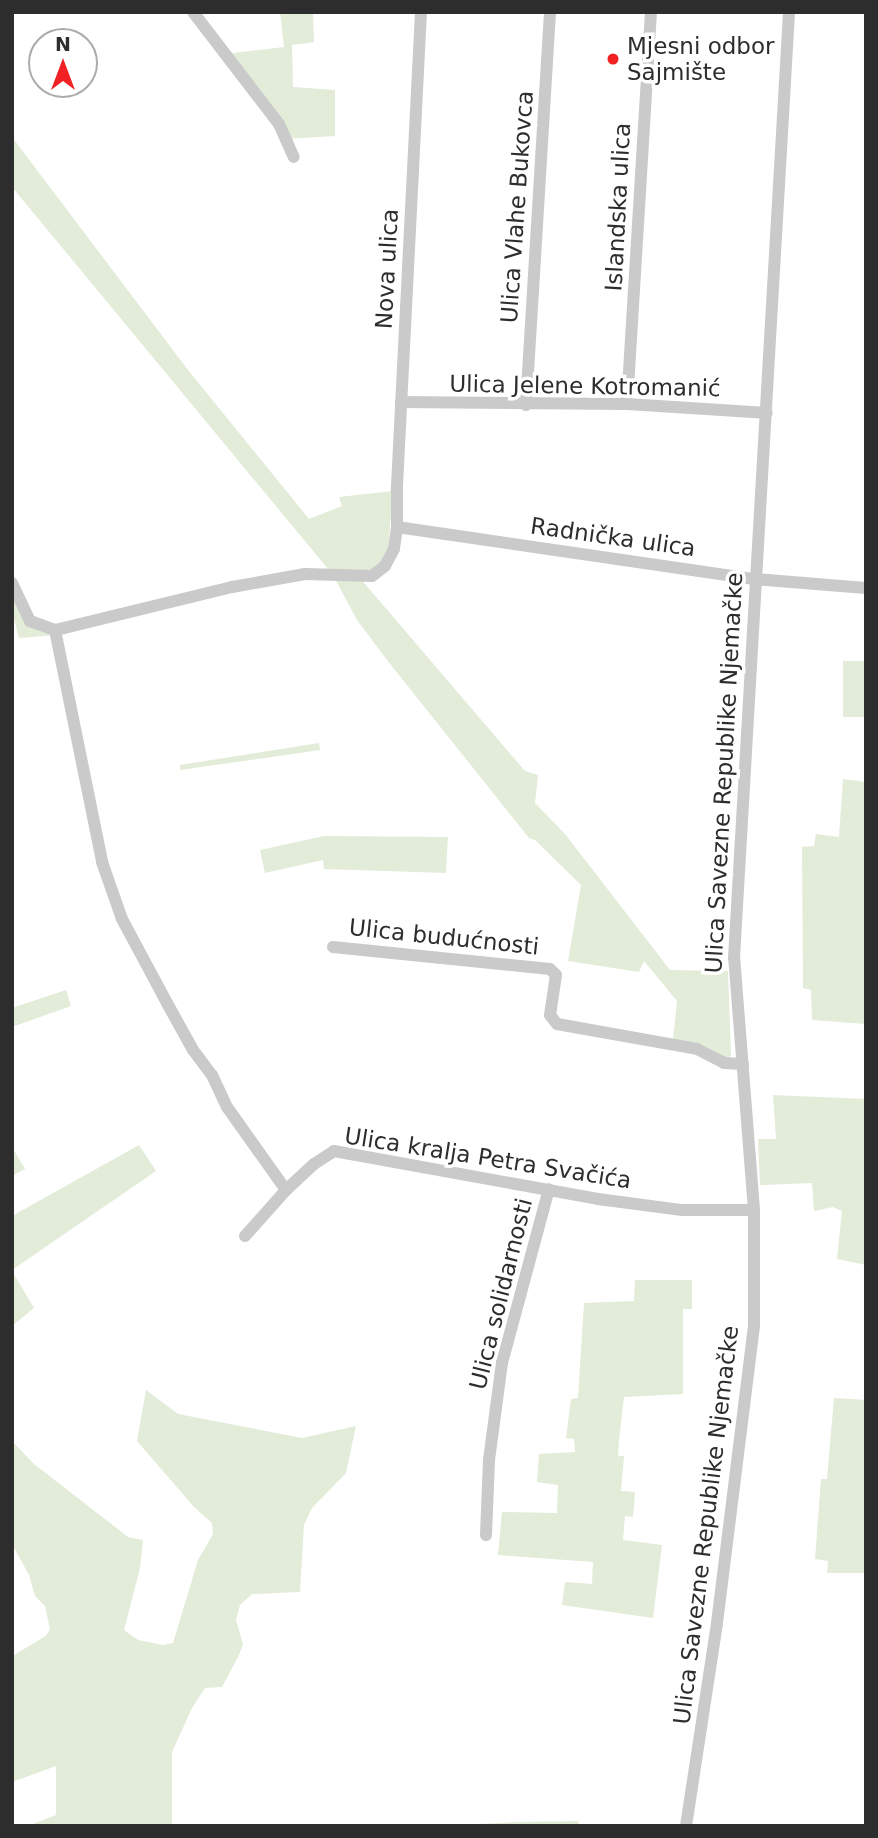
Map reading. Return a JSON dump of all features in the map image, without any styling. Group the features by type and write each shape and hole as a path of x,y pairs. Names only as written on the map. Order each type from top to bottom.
{"street":[{"path":"193,12 279,124 294,158"},
{"name":"Nova ulica","path":"56,636 232,587 305,574 372,576 385,566 394,549 397,527 421,12"},
{"name":"Ulica Vlahe Bukovca","path":"526,405 550,12"},
{"name":"Islandska ulica","path":"628,404 651,12"},
{"name":"Ulica Savezne Republike Njemačke","path":"685,1826 718,1623 754,1324 754,1210 734,958 789,12"},
{"name":"Ulica Jelene Kotromanić","path":"401,402 628,404 767,413"},
{"name":"Radnička ulica","path":"397,527 754,579 866,588"},
{"path":"12,583 30,621 56,636 109,886 129,931 193,1050 212,1074 227,1107 250,1143 286,1190"},
{"name":"Ulica budućnosti","path":"333,947 550,969 556,975 550,1014 557,1024 697,1049 724,1063 743,1064"},
{"name":"Ulica kralja Petra Svačića","path":"245,1236 286,1190 314,1164 334,1151 682,1210 754,1210"},
{"name":"Ulica solidarnosti","path":"486,1535 489,1460 502,1363 549,1189"}],"green space":[{"path":"280,12 313,12 314,42 292,45 293,87 335,90 335,136 286,139 225,54 284,47"},
{"path":"12,137 188,370 309,519 342,506 339,497 393,491 388,551 381,563 359,577 525,771 538,775 535,803 565,834 670,970 728,971 731,1055 728,1059 709,1048 673,1040 677,1001 644,961 639,972 568,961 581,885 535,840 529,838 357,620 333,575 12,187"},
{"path":"12,583 27,616 56,635 19,638 12,611"},
{"path":"843,661 866,661 866,717 843,717"},
{"path":"319,743 320,750 180,770 180,765"},
{"path":"843,779 866,782 866,1024 812,1020 811,990 803,988 802,847 814,846 816,834 839,837"},
{"path":"324,836 448,837 446,873 324,869 323,860 265,873 260,850"},
{"path":"66,990 71,1006 12,1027 12,1008"},
{"path":"773,1095 866,1099 866,1265 837,1259 842,1211 833,1207 814,1211 812,1183 760,1185 758,1139 776,1139"},
{"path":"139,1145 156,1171 12,1270 12,1216"},
{"path":"12,1147 25,1169 12,1176"},
{"path":"12,1271 34,1308 12,1326"},
{"path":"635,1280 692,1280 692,1309 683,1309 683,1394 624,1397 619,1440 618,1456 624,1456 621,1491 635,1492 633,1517 625,1516 623,1540 662,1545 653,1618 562,1605 565,1582 592,1584 593,1562 498,1555 502,1512 557,1513 558,1485 537,1482 539,1454 575,1452 574,1439 566,1438 571,1399 578,1398 584,1303 634,1301"},
{"path":"146,1390 178,1414 302,1438 356,1426 346,1473 312,1508 304,1525 300,1592 252,1594 240,1605 236,1620 243,1644 239,1655 222,1687 205,1688 192,1708 172,1752 172,1826 28,1826 56,1815 56,1766 12,1782 12,1656 46,1636 50,1629 45,1606 35,1596 29,1575 12,1544 12,1441 34,1464 128,1537 143,1540 140,1568 124,1630 138,1640 163,1645 173,1643 198,1560 213,1534 212,1523 194,1507 137,1441"},
{"path":"834,1398 866,1400 866,1573 827,1573 828,1561 815,1559 821,1479 827,1479"},
{"path":"578,1821 579,1826 477,1824 518,1822"}],"place":[{"name":"Mjesni odbor Sajmište","path":"613,59"}]}
